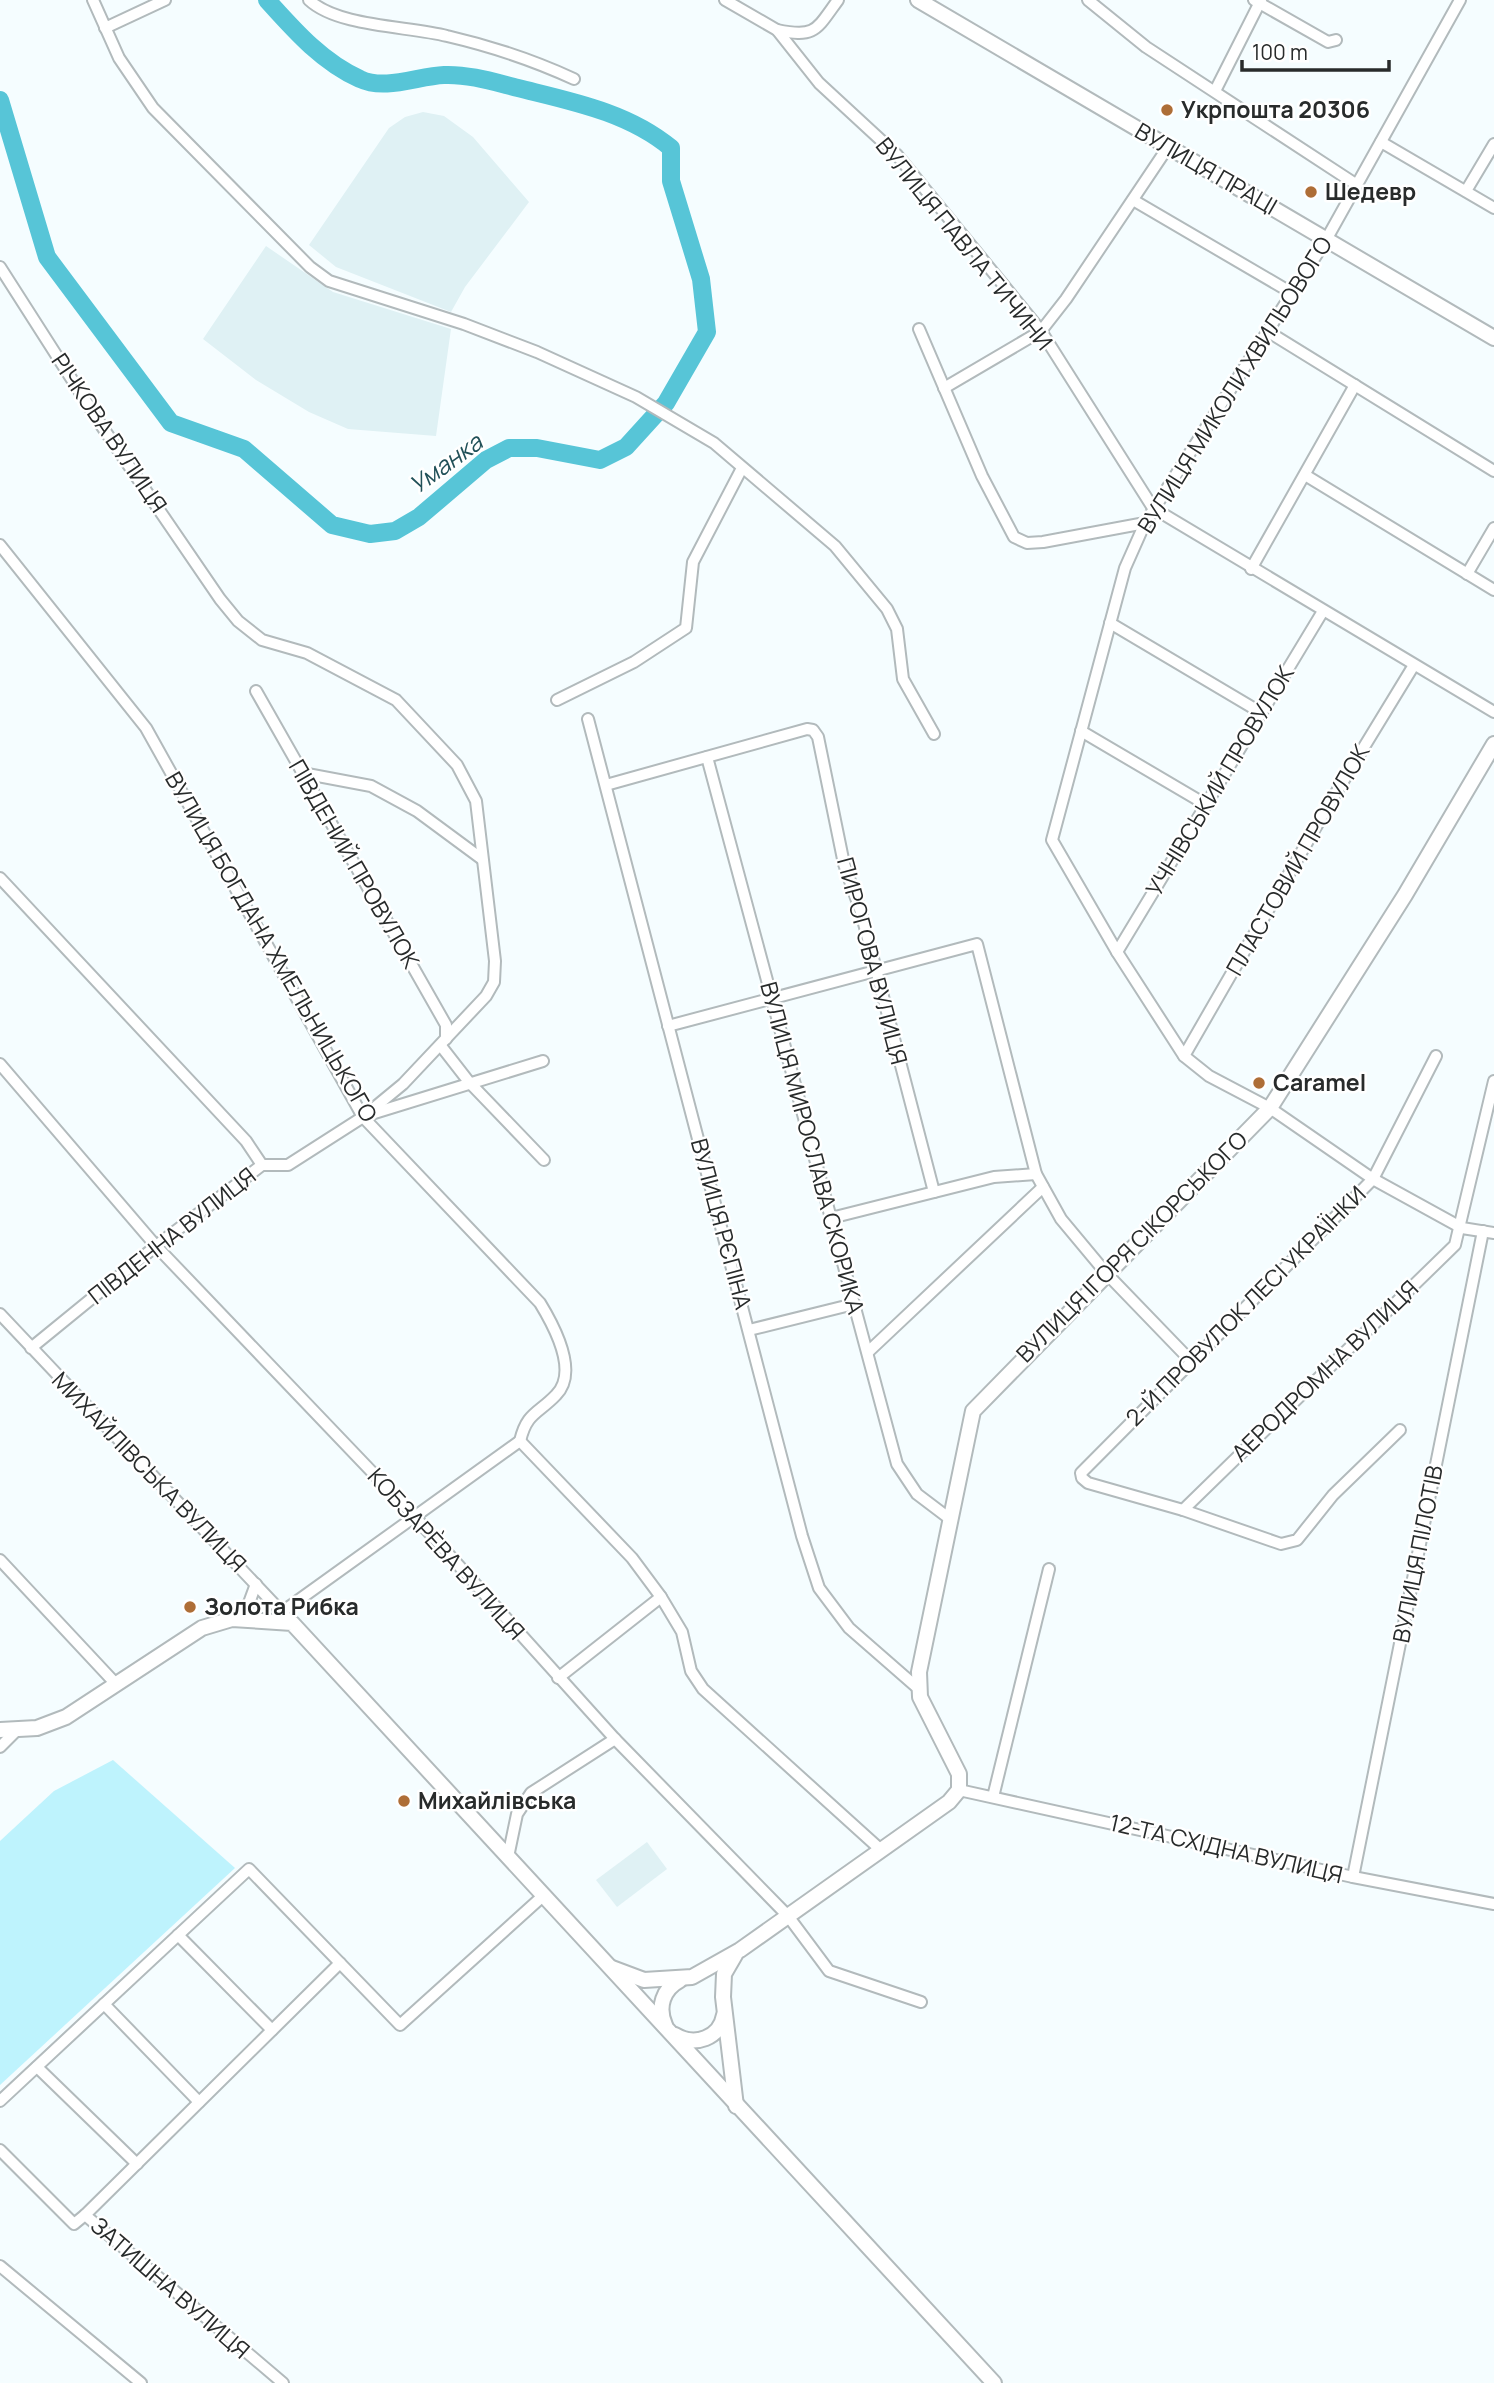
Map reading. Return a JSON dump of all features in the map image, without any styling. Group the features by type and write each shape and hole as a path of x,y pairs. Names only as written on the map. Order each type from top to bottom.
{"main road":[{"name":"ВУЛИЦЯ ПРАЦІ","path":"918,0 1494,338"},
{"name":"ВУЛИЦЯ ІГОРЯ СІКОРСЬКОГО","path":"959,1790 959,1774 920,1690 919,1672 972,1411 1270,1108 1405,895 1494,744"},
{"path":"0,1730 37,1728 66,1717 202,1628 232,1619 287,1618"},
{"name":"МИХАЙЛІВСЬКА ВУЛИЦЯ","path":"287,1618 671,2032 736,2107 994,2383"},
{"path":"740,1950 728,1963 723,2021 708,2037 695,2041 671,2032 661,2010 662,1999 667,1990 740,1950 949,1802 959,1790"},
{"path":"612,1968 645,1980 687,1978 712,1983 724,2003 736,2107"}],"street":[{"path":"93,0 119,58 153,108 310,267 329,281 464,324 537,352 636,397 714,443 767,486 835,546 887,609 897,629 903,679 934,734"},
{"path":"105,27 165,0"},
{"path":"309,0 333,17 447,36 545,65 574,79"},
{"name":"ВУЛИЦЯ ПАВЛА ТИЧИНИ","path":"726,0 777,30 819,83 897,155 1041,331 1153,508 1494,712"},
{"path":"777,30 804,35 811,33 838,0"},
{"path":"1088,0 1146,47 1357,185"},
{"name":"ВУЛИЦЯ МИКОЛИ ХВИЛЬОВОГО","path":"1117,952 1053,836 1125,568 1153,508 1326,240 1460,0"},
{"path":"1216,91 1258,1 1328,42 1336,40"},
{"path":"1381,142 1494,208"},
{"path":"1466,191 1494,144"},
{"path":"944,388 1041,331 1066,299 1168,147"},
{"path":"1133,200 1292,293"},
{"name":"РІЧКОВА ВУЛИЦЯ","path":"0,267 101,425 220,599 238,621 262,640 307,653 396,701 457,765"},
{"path":"919,329 982,476 1014,537 1027,542 1145,523"},
{"path":"1267,331 1494,471"},
{"path":"1251,569 1355,385"},
{"path":"557,700 634,662 686,628 693,562 742,468"},
{"path":"1305,475 1494,590"},
{"path":"1467,574 1494,527"},
{"name":"ВУЛИЦЯ БОГДАНА ХМЕЛЬНИЦЬКОГО","path":"0,545 146,728 363,1117 540,1303 554,1326 566,1374 565,1385 524,1423 520,1441"},
{"name":"УЧНІВСЬКИЙ ПРОВУЛОК","path":"1117,952 1323,611"},
{"path":"1110,622 1260,712"},
{"name":"ПЛАСТОВИЙ ПРОВУЛОК","path":"1184,1056 1328,806 1415,665"},
{"name":"ПІВДЕНИЙ ПРОВУЛОК","path":"256,691 446,1024 443,1043 470,1082 544,1160"},
{"name":"ВУЛИЦЯ РЄПІНА","path":"589,719 802,1536 819,1588 849,1628 920,1690"},
{"name":"ПИРОГОВА ВУЛИЦЯ","path":"707,757 807,729 813,730 818,737 845,864 861,912 934,1192"},
{"path":"1081,731 1205,804"},
{"path":"606,785 707,757"},
{"name":"ВУЛИЦЯ МИРОСЛАВА СКОРИКА","path":"707,757 897,1464 917,1494 950,1519"},
{"name":"ПІВДЕННА ВУЛИЦЯ","path":"31,1348 156,1246 262,1165 288,1165 363,1117 443,1043 486,996 494,982 495,961 476,801 457,765"},
{"path":"302,773 371,786 417,811 482,859"},
{"path":"0,878 246,1141 262,1165"},
{"path":"668,1026 977,944 1036,1174 1061,1219 1106,1273 1191,1362"},
{"path":"1117,952 1184,1056 1209,1076 1270,1108 1373,1180 1462,1228 1488,1232"},
{"name":"2-Й ПРОВУЛОК ЛЕСІ УКРАЇНКИ","path":"1183,1510 1088,1483 1082,1478 1081,1472 1373,1180 1436,1056"},
{"path":"363,1117 543,1061"},
{"name":"КОБЗАРÈВА ВУЛИЦЯ","path":"0,1063 156,1246 415,1517 615,1740 788,1916 829,1971 921,2002"},
{"path":"1462,1228 1476,1148 1494,1081"},
{"path":"831,1218 994,1177 1036,1174"},
{"path":"868,1352 1043,1187"},
{"name":"АЕРОДРОМНА ВУЛИЦЯ","path":"1183,1510 1455,1245 1462,1228"},
{"name":"ВУЛИЦЯ ПІЛОТІВ","path":"1353,1877 1488,1232"},
{"path":"749,1330 854,1304"},
{"name":"МИХАЙЛІВСЬКА ВУЛИЦЯ","path":"0,1314 287,1618"},
{"path":"1183,1510 1282,1544 1290,1543 1297,1540 1333,1495 1400,1430"},
{"path":"287,1618 415,1517 520,1441 613,1538 661,1597 682,1632 691,1671 703,1689 881,1850"},
{"path":"0,1560 115,1683"},
{"path":"993,1797 1049,1569"},
{"path":"232,1619 249,1603 256,1584"},
{"path":"558,1678 661,1597"},
{"path":"0,1747 18,1730"},
{"path":"508,1857 517,1814 531,1793 615,1740"},
{"name":"12-ТА СХІДНА ВУЛИЦЯ","path":"959,1790 1353,1877 1494,1904"},
{"path":"0,2101 249,1869 400,2025 544,1895"},
{"path":"178,1936 272,2030"},
{"path":"85,2214 340,1963"},
{"path":"104,2004 199,2102"},
{"path":"37,2067 137,2164"},
{"name":"ЗАТИШНА ВУЛИЦЯ","path":"0,2150 74,2224 85,2214 283,2383"},
{"path":"0,2266 141,2383"}],"shaded area":[{"path":"423,112 444,116 473,137 529,202 465,287 451,312 336,267 309,245 389,128 405,117"},
{"path":"266,246 333,292 451,329 436,436 348,429 309,412 256,380 203,339"},
{"path":"113,1760 235,1868 0,2085 0,1841 54,1791"},
{"path":"647,1842 667,1869 617,1907 596,1880"}],"waterway":[{"name":"Уманка","path":"0,100 47,257 171,423 244,449 332,525 370,534 395,531 419,517 486,460 509,448 537,448 600,460 626,447 666,403 707,332 701,279 671,181 671,148 636,125 598,109 481,79 444,75 380,84 360,79 321,54 298,34 267,0"}],"place":[{"name":"Укрпошта 20306","path":"1167,110"},
{"name":"Шедевр","path":"1311,192"},
{"name":"Caramel","path":"1259,1083"},
{"name":"Золота Рибка","path":"190,1607"},
{"name":"Михайлівська","path":"404,1801"}]}
